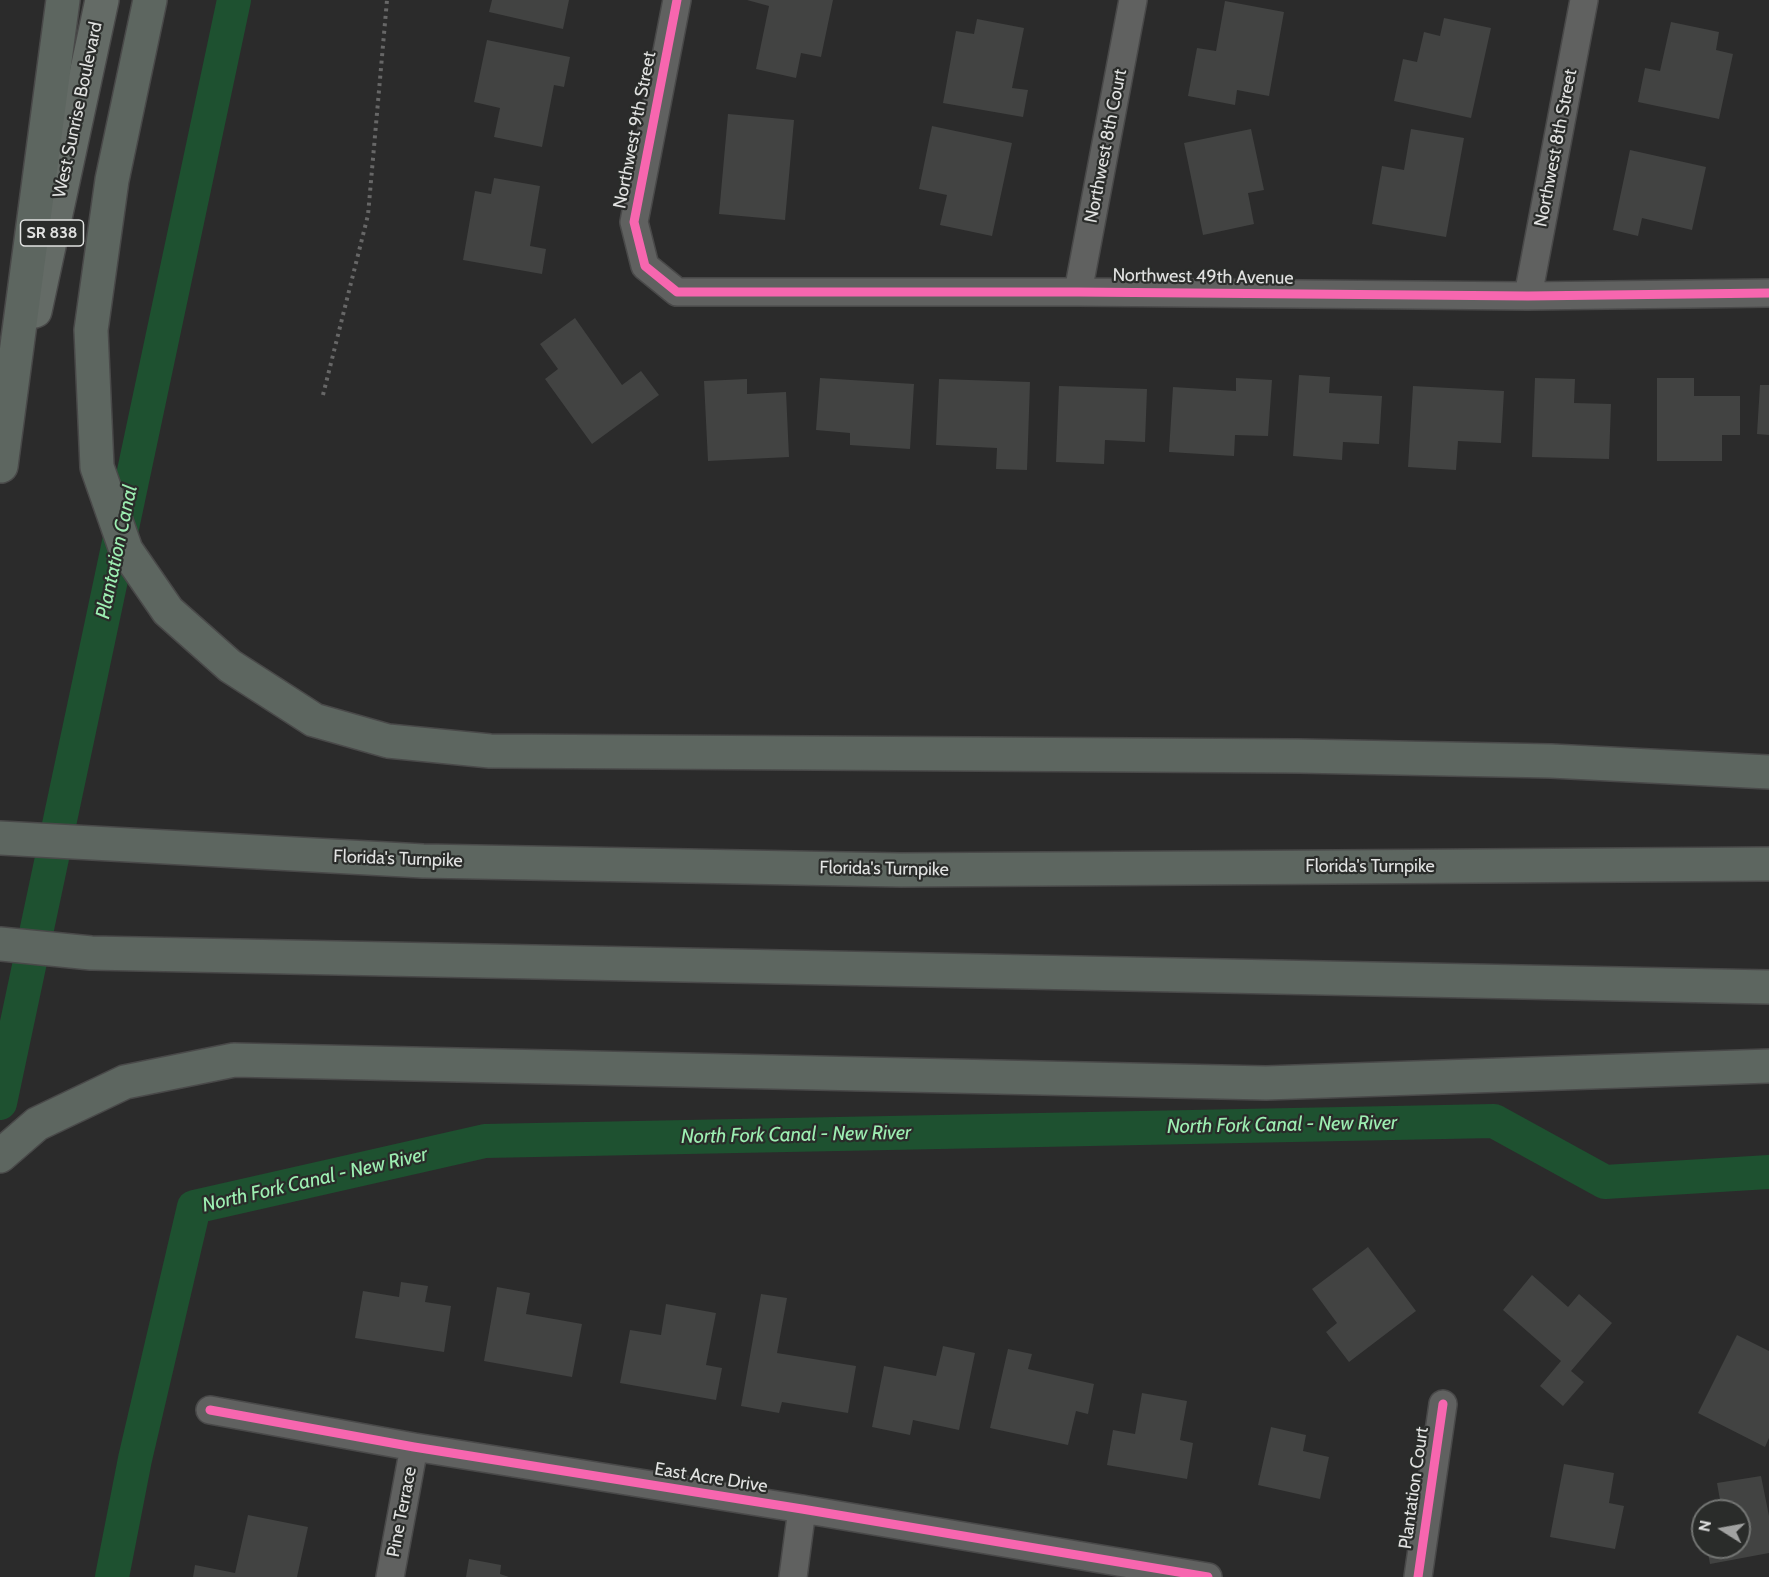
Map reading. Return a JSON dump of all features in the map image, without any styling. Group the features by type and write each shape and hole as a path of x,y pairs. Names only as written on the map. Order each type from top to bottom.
{"highway":[{"path":"1,466 63,0"},
{"path":"150,0 112,180 92,330 97,467 126,550 168,611 230,666 314,720 388,741 490,751 1298,756 1551,761 1769,772"},
{"name":"Florida's Turnpike","path":"0,838 110,846 423,861 901,870 1769,864"},
{"path":"0,945 92,953 1769,987"},
{"path":"0,1156 38,1124 125,1082 234,1060 1266,1083 1769,1066"}],"main road":[{"name":"West Sunrise Boulevard","path":"1,466 102,0"}],"street":[{"name":"Northwest 9th Street","path":"645,266 634,222 677,0"},
{"name":"Northwest 8th Court","path":"1078,292 1133,0"},
{"name":"Northwest 8th Street","path":"1528,296 1584,0"},
{"name":"Northwest 49th Avenue","path":"645,266 677,292 1078,292 1528,296 1769,293"},
{"name":"Plantation Court","path":"1418,1577 1443,1404"},
{"name":"East Acre Drive","path":"210,1410 414,1448 802,1509 1194,1576"},
{"name":"Pine Terrace","path":"390,1577 414,1448"},
{"path":"793,1577 802,1509"}],"path":[{"path":"323,394 368,215 387,0"}],"building":[{"path":"492,0 569,0 563,29 489,12"},
{"path":"747,0 833,0 821,57 801,53 796,78 756,69 769,6"},
{"path":"1225,1 1284,12 1269,96 1237,90 1235,105 1188,96 1197,48 1216,51"},
{"path":"1444,18 1491,28 1471,118 1394,101 1403,59 1417,62 1424,32 1440,36"},
{"path":"977,19 1024,28 1012,88 1028,90 1023,117 943,103 956,31 974,34"},
{"path":"1671,22 1719,32 1716,50 1733,54 1719,119 1638,102 1645,68 1660,71"},
{"path":"487,40 570,57 564,87 554,85 542,147 494,137 500,108 474,102"},
{"path":"728,114 794,120 785,220 719,214"},
{"path":"932,126 1012,143 992,236 940,225 947,195 919,189"},
{"path":"1251,129 1264,190 1248,193 1254,224 1203,235 1184,143"},
{"path":"1411,129 1464,138 1446,237 1372,224 1382,166 1404,170"},
{"path":"1630,150 1706,167 1692,230 1642,218 1638,236 1613,230"},
{"path":"494,178 540,186 530,246 546,249 542,274 463,260 475,191 491,194"},
{"path":"575,318 622,385 641,371 659,395 592,444 545,379 558,369 540,344"},
{"path":"1299,375 1330,377 1329,393 1382,396 1379,444 1343,442 1342,460 1293,456"},
{"path":"820,378 914,384 910,449 850,445 850,433 816,430"},
{"path":"1236,378 1272,380 1268,436 1235,435 1234,456 1169,452 1173,387 1236,391"},
{"path":"1535,378 1575,379 1574,403 1611,404 1609,459 1532,457"},
{"path":"1657,378 1694,378 1694,396 1740,396 1740,435 1722,435 1722,461 1657,461"},
{"path":"747,379 747,394 786,392 789,457 708,461 704,381"},
{"path":"939,379 1030,382 1027,470 996,469 997,448 936,445"},
{"path":"1760,385 1769,385 1769,435 1757,434"},
{"path":"1059,386 1147,389 1145,442 1105,440 1104,464 1056,462"},
{"path":"1413,386 1504,391 1501,443 1458,441 1456,470 1408,467"},
{"path":"1368,1247 1416,1311 1349,1362 1326,1332 1337,1323 1312,1289"},
{"path":"1532,1275 1568,1307 1579,1294 1612,1323 1571,1371 1584,1382 1563,1406 1540,1386 1561,1361 1503,1310"},
{"path":"401,1282 428,1286 425,1302 451,1306 444,1352 355,1338 363,1291 399,1297"},
{"path":"497,1287 530,1293 526,1314 582,1324 572,1377 484,1361"},
{"path":"761,1294 787,1298 777,1353 856,1366 848,1413 782,1402 779,1413 741,1406"},
{"path":"666,1304 716,1313 706,1365 722,1368 716,1400 620,1383 630,1330 661,1335"},
{"path":"1737,1335 1769,1351 1769,1438 1765,1447 1698,1413"},
{"path":"943,1346 975,1353 959,1430 913,1420 910,1435 872,1427 884,1366 936,1376"},
{"path":"1008,1349 1032,1354 1028,1369 1094,1384 1088,1414 1076,1411 1068,1445 990,1428"},
{"path":"1142,1393 1187,1401 1180,1440 1193,1443 1187,1479 1107,1465 1113,1430 1135,1434"},
{"path":"1271,1427 1306,1435 1303,1451 1329,1457 1320,1499 1258,1485"},
{"path":"1564,1464 1614,1473 1609,1503 1624,1506 1615,1549 1550,1537"},
{"path":"1761,1476 1769,1516 1769,1553 1751,1556 1751,1499 1720,1499 1717,1483"},
{"path":"248,1515 308,1527 297,1577 193,1577 195,1565 235,1573"},
{"path":"469,1559 501,1565 500,1574 509,1577 466,1577"},
{"path":"1709,1559 1737,1559 1710,1564"}],"waterway":[{"name":"Plantation Canal","path":"0,1103 234,0"},
{"name":"North Fork Canal - New River","path":"112,1577 135,1459 194,1207 485,1141 1494,1121 1605,1182 1769,1172"}],"cycle path":[{"path":"677,0 634,222 645,266 677,292 1078,292 1528,296 1769,293"},
{"path":"1418,1577 1443,1404"},
{"path":"210,1410 414,1447 1208,1577"}]}
